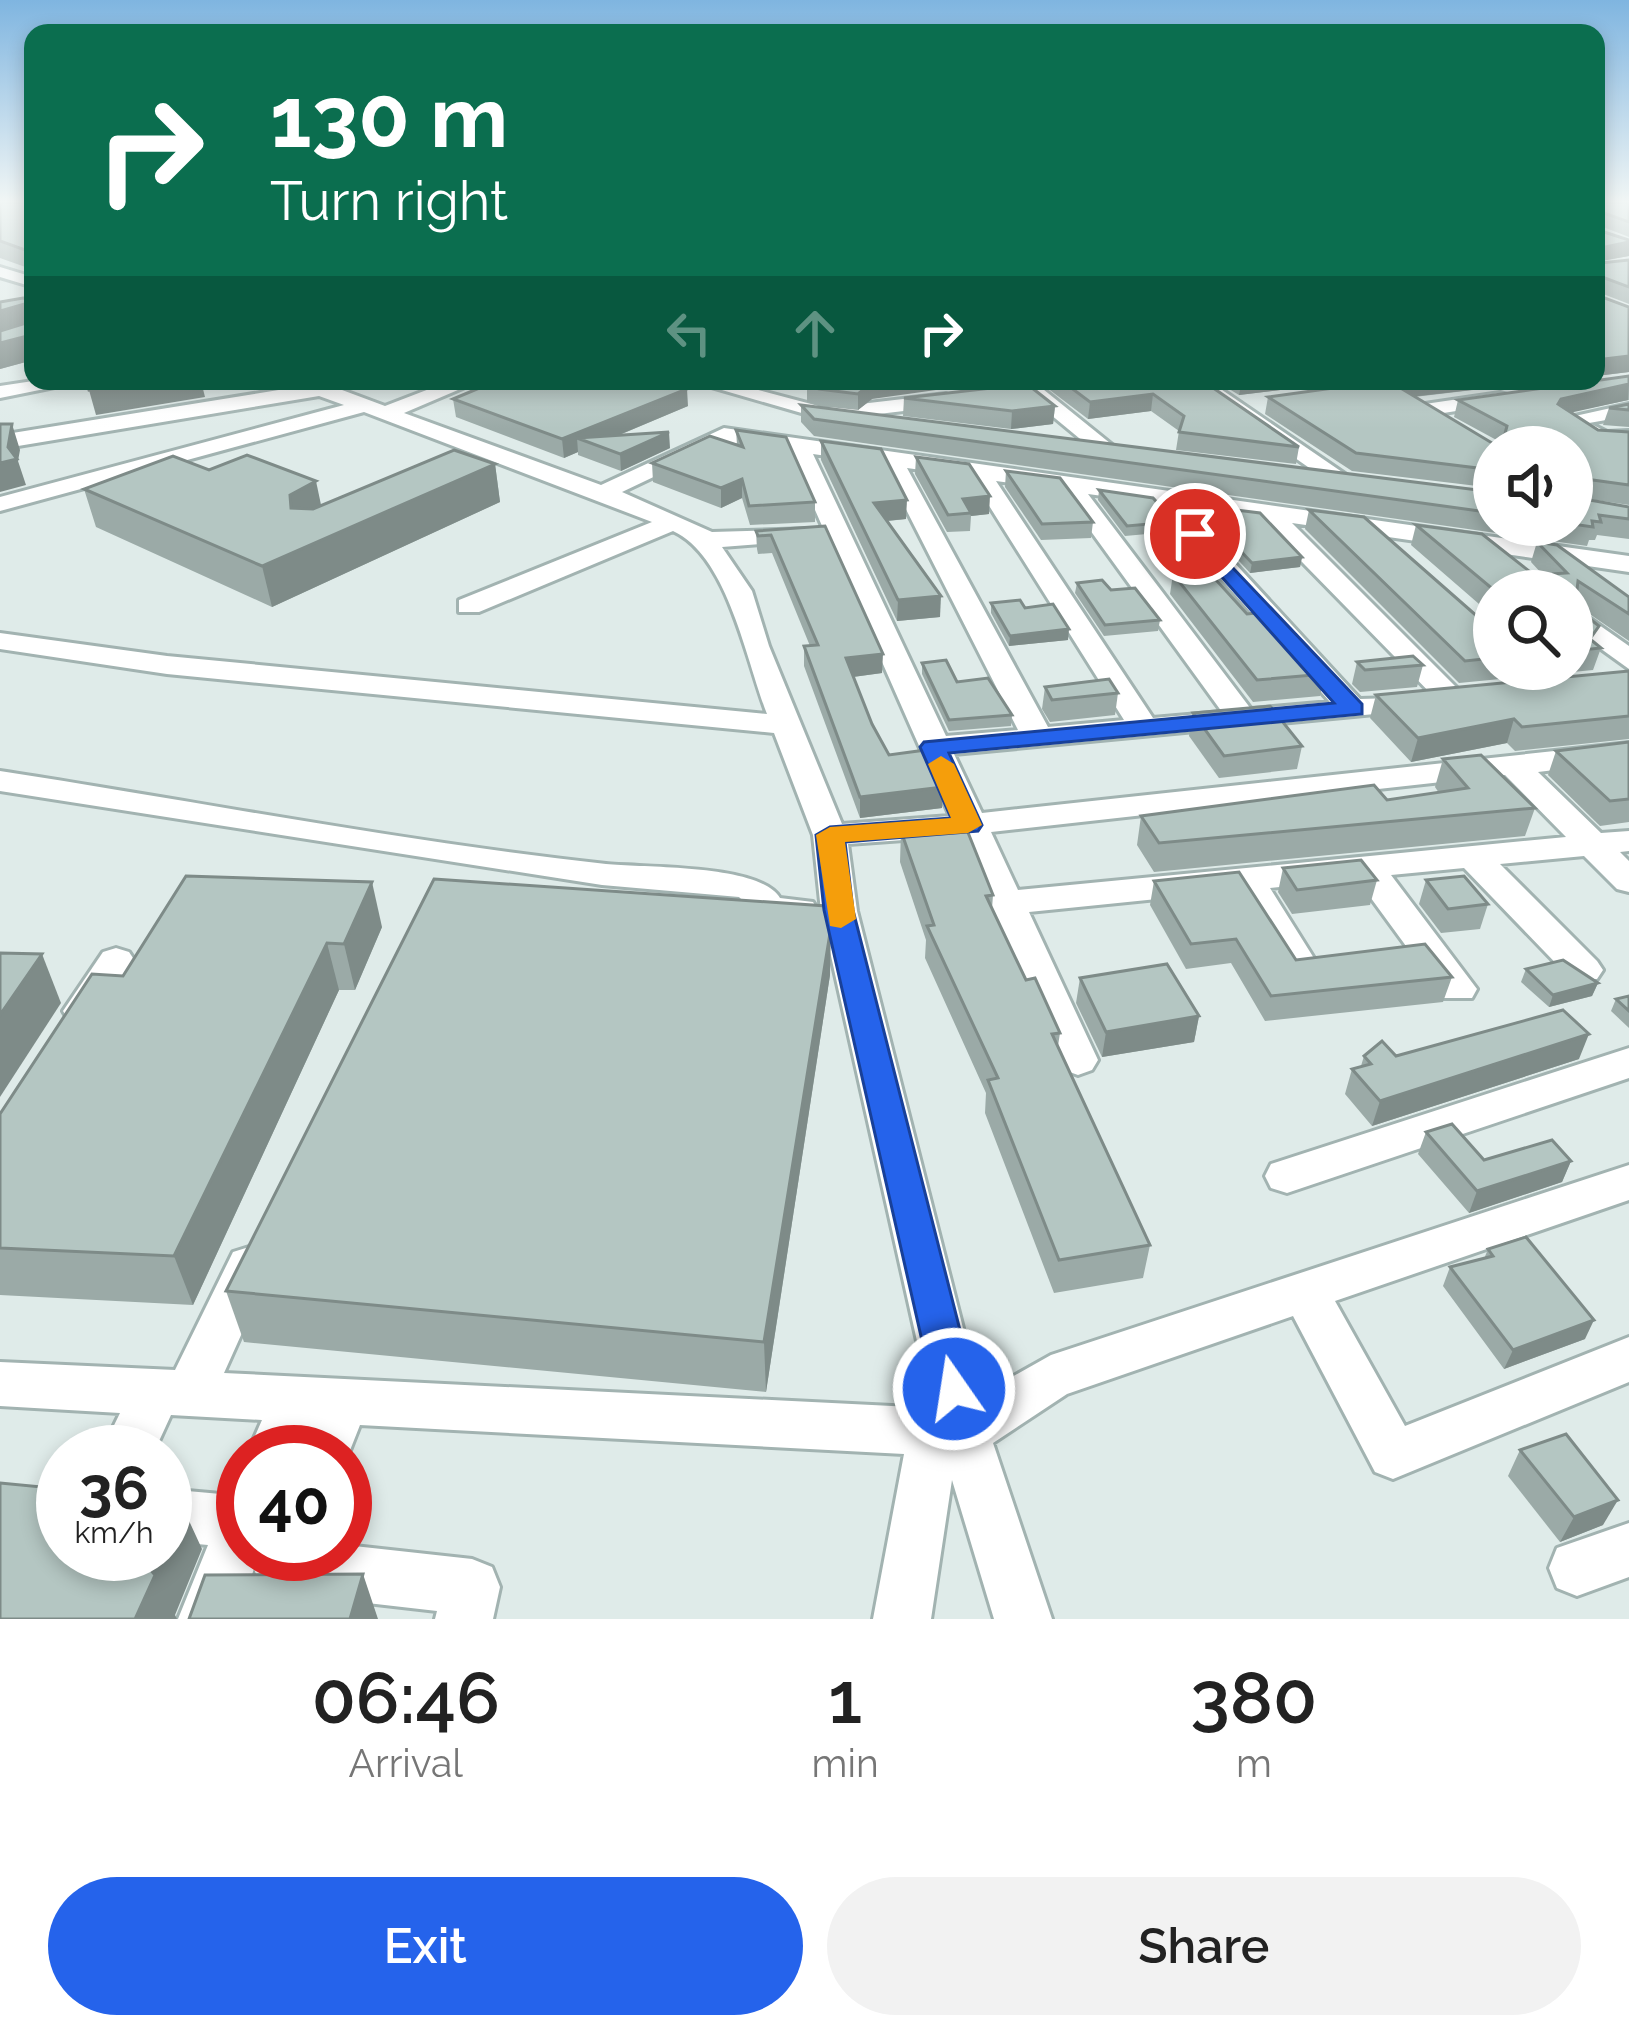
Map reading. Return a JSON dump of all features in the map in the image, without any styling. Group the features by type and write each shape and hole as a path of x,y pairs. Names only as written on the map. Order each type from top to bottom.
{"street":[{"path":"0,442 284,390"},
{"path":"325,390 674,522 707,540 740,591 830,835 838,910 949,1432 1023,1619"},
{"path":"0,504 440,390"},
{"path":"731,390 816,416 929,430"},
{"path":"1024,390 1120,453 1065,446"},
{"path":"1209,390 1348,484 1375,511 1414,566"},
{"path":"1598,390 1629,407"},
{"path":"1456,432 1408,405 1526,395"},
{"path":"816,416 967,398"},
{"path":"1234,407 1276,402"},
{"path":"1629,407 1568,420 1603,439 1629,438"},
{"path":"311,421 344,434"},
{"path":"602,493 724,435 889,455 1268,513 1375,511 1473,540"},
{"path":"798,446 1078,1060"},
{"path":"460,474 502,455"},
{"path":"889,455 1038,738"},
{"path":"978,470 1144,728"},
{"path":"1302,478 1348,484"},
{"path":"1069,484 1243,719"},
{"path":"1163,499 1353,709"},
{"path":"1268,513 1452,698"},
{"path":"469,606 674,522"},
{"path":"707,540 837,532"},
{"path":"1489,546 1519,570"},
{"path":"1500,546 1629,564"},
{"path":"1558,554 1611,592"},
{"path":"1593,639 1622,674"},
{"path":"0,640 167,664 787,725"},
{"path":"933,747 1492,694"},
{"path":"830,835 968,825 1629,752"},
{"path":"1512,764 1612,843 1629,880"},
{"path":"0,781 579,871 747,887 761,895 766,909 838,910"},
{"path":"1004,903 1612,843"},
{"path":"1471,855 1584,970"},
{"path":"1364,864 1458,989"},
{"path":"1246,878 1303,971"},
{"path":"64,1040 116,961"},
{"path":"1286,1176 1629,1063"},
{"path":"0,1384 949,1432 1051,1376 1629,1182"},
{"path":"148,1425 173,1393 268,1226"},
{"path":"1306,1294 1393,1455 1629,1359"},
{"path":"299,1425 321,1401"},
{"path":"321,1401 322,1425"},
{"path":"902,1619 949,1432"},
{"path":"1577,1568 1629,1550"},
{"path":"372,1576 472,1587 464,1619"},
{"path":"207,1619 221,1581"}],"building":[{"path":"1605,278 1605,278 1629,278 1629,287"},
{"path":"24,298 24,304 0,311 0,302"},
{"path":"1605,298 1629,307 1629,356 1605,359"},
{"path":"24,324 24,337 0,343 0,331"},
{"path":"1629,376 1629,384 1605,389 1605,379"},
{"path":"474,390 684,390 562,439 453,399"},
{"path":"974,390 1035,390 1055,406 1012,411 904,398"},
{"path":"1074,390 1216,390 1299,447 1179,432 1184,416 1153,394 1090,402"},
{"path":"1319,390 1404,390 1473,432 1473,467 1356,453 1268,397"},
{"path":"1529,390 1602,390 1561,399 1558,404 1592,426 1507,426 1458,400"},
{"path":"801,405 1473,489 1473,510 814,419"},
{"path":"0,424 12,424 8,447 17,459 0,463"},
{"path":"1593,427 1629,432 1629,485 1593,480"},
{"path":"736,430 786,437 815,502 749,506 742,479 721,488 652,463 710,436 743,447"},
{"path":"669,432 620,454 577,438"},
{"path":"821,441 881,449 907,500 874,503 941,596 898,600"},
{"path":"454,450 495,464 262,566 84,489 173,456 209,470 247,455 316,481 290,495 291,508 313,509"},
{"path":"916,457 969,464 990,496 963,499 971,513 948,515"},
{"path":"1006,471 1060,478 1093,522 1042,524"},
{"path":"1099,490 1153,498 1216,567 1196,569 1149,524 1127,526"},
{"path":"1593,501 1629,507 1629,519 1599,515 1601,522 1593,521"},
{"path":"1197,505 1260,513 1302,557 1252,563"},
{"path":"1309,510 1364,517 1473,613 1473,660 1465,661"},
{"path":"1416,525 1473,533 1473,546 1497,546 1528,570 1473,573"},
{"path":"825,526 883,654 846,658 872,724 889,755 926,750 943,787 860,797 804,646 818,645 771,535 758,536 756,531"},
{"path":"1541,546 1558,546 1592,570 1564,570"},
{"path":"1207,570 1247,614 1268,612 1325,674 1257,680 1173,574"},
{"path":"1593,571 1629,597 1629,614 1593,591"},
{"path":"1102,580 1111,590 1135,588 1160,620 1105,625 1077,583"},
{"path":"1020,600 1025,608 1053,604 1069,629 1010,636 991,603"},
{"path":"1413,656 1423,665 1365,670 1357,662"},
{"path":"946,660 957,682 988,678 1012,715 949,720 922,663"},
{"path":"1629,671 1629,716 1522,727 1514,719 1418,738 1376,695 1473,686 1473,690 1593,690 1593,674"},
{"path":"1109,679 1118,693 1052,700 1045,687"},
{"path":"1270,706 1302,746 1224,756 1193,713"},
{"path":"1629,742 1629,799 1610,801 1556,751"},
{"path":"1481,755 1535,808 1159,843 1141,816 1374,785 1387,800 1468,788 1443,759"},
{"path":"965,825 993,895 986,896 1026,980 1035,978 1060,1033 1052,1034 1150,1245 1059,1260 988,1080 998,1078 927,926 934,925 901,831"},
{"path":"1361,860 1377,880 1297,890 1283,868"},
{"path":"1239,872 1296,960 1425,944 1452,977 1271,996 1236,939 1191,944 1154,881"},
{"path":"186,876 372,882 344,944 327,943 174,1256 0,1248 0,1114 92,974 123,976"},
{"path":"1464,876 1488,904 1448,909 1426,880"},
{"path":"434,879 826,906 831,927 764,1342 226,1291"},
{"path":"0,953 42,954 0,1015"},
{"path":"1563,960 1598,983 1553,995 1526,969"},
{"path":"1167,964 1199,1016 1106,1032 1080,978"},
{"path":"1629,996 1629,1011 1616,999"},
{"path":"1563,1010 1589,1034 1380,1101 1352,1069 1371,1064 1364,1056 1382,1041 1396,1056"},
{"path":"1452,1124 1484,1160 1552,1140 1571,1161 1477,1191 1426,1132"},
{"path":"1526,1237 1594,1320 1513,1350 1450,1267 1493,1256 1488,1249"},
{"path":"1566,1434 1618,1500 1574,1517 1520,1450"},
{"path":"0,1483 36,1486 36,1581 152,1581 135,1619 0,1619"},
{"path":"205,1575 216,1575 216,1581 361,1581 350,1619 189,1619"}],"slow traffic":[{"path":"841,919 830,835 968,825 941,764"}],"route":[{"path":"954,1389 838,910 830,835 968,825 933,747 1353,709 1195,534"}]}
